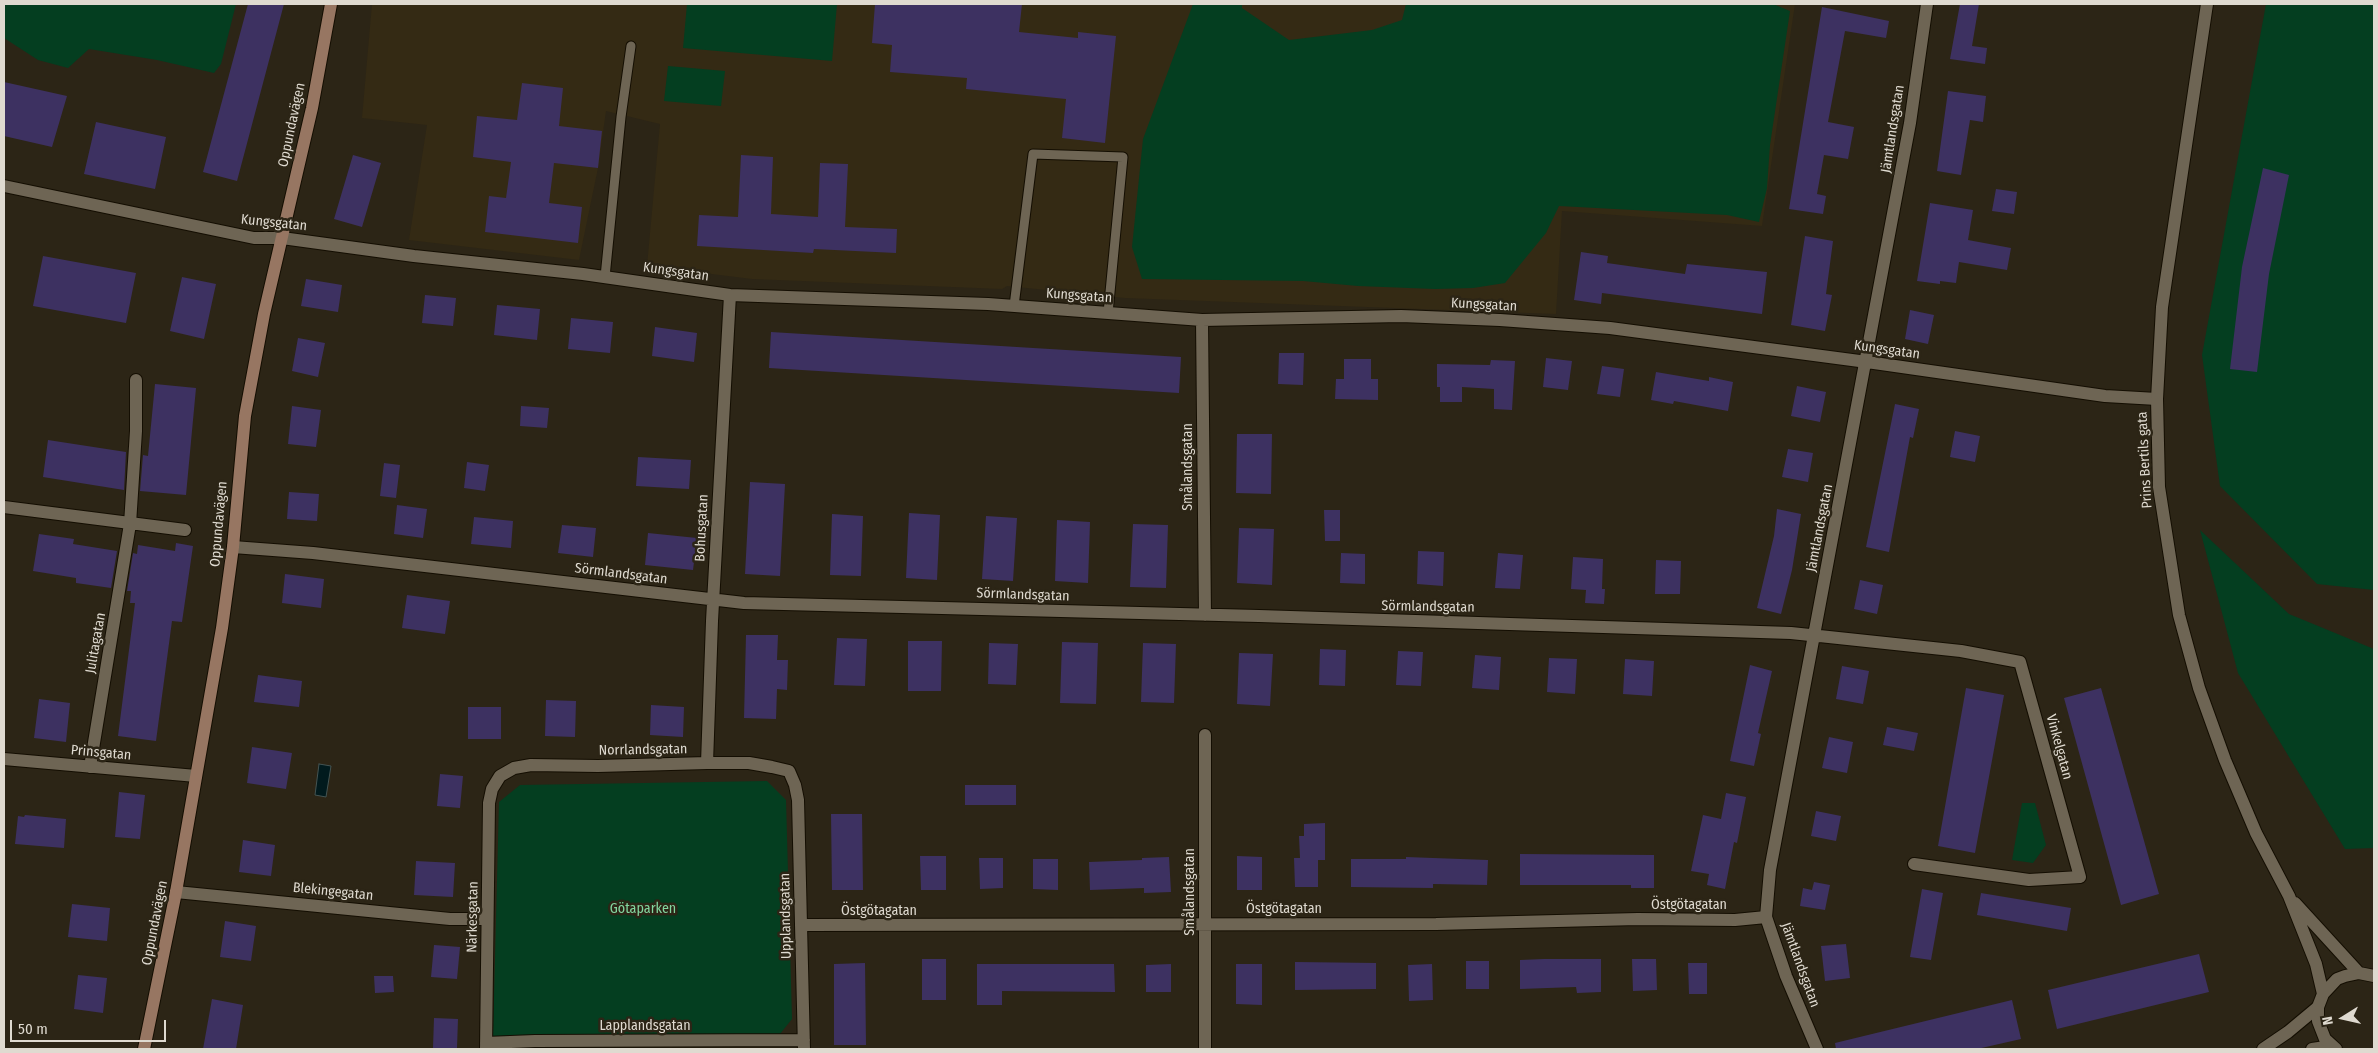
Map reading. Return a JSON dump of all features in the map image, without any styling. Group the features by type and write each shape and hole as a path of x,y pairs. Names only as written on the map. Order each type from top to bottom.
{"main road":[{"name":"Oppundavägen","path":"144,1049 176,892 222,628 233,547 245,416 264,314 312,108 331,4"}],"street":[{"name":"Jämtlandsgatan","path":"1817,1049 1786,976 1766,917 1770,870 1816,634 1910,123 1927,4"},
{"name":"Prins Bertils gata","path":"2207,4 2162,307 2157,399 2159,487 2179,615 2199,688 2225,760 2256,833 2289,896 2316,964 2323,994"},
{"name":"Kungsgatan","path":"4,186 254,238 282,238 605,277 730,295 1014,306 1202,320 1401,316 1500,320 1610,328 2105,396 2157,399"},
{"name":"Bohusgatan","path":"707,763 730,295"},
{"name":"Smålandsgatan","path":"1202,320 1204,614"},
{"name":"Julitagatan","path":"90,767 130,524 136,431 136,380"},
{"path":"4,507 185,530"},
{"name":"Sörmlandsgatan","path":"233,547 313,553 676,596 714,598 744,603 1204,614 1816,634"},
{"name":"Vinkelgatan","path":"1816,634 1961,651 2020,662 2080,877 2029,880 1914,864"},
{"name":"Smålandsgatan","path":"1205,735 1205,1049"},
{"name":"Prinsgatan","path":"4,759 196,776"},
{"name":"Norrlandsgatan","path":"494,786 500,776 514,768 531,765 598,766 749,763 789,771 794,782"},
{"name":"Upplandsgatan","path":"794,782 798,800 804,1045"},
{"name":"Närkesgatan","path":"486,1046 489,804 494,786"},
{"name":"Blekingegatan","path":"176,892 450,919 487,919"},
{"name":"Prins Bertils gata","path":"2289,896 2359,973"},
{"name":"Östgötagatan","path":"802,925 1704,920 1766,917"},
{"path":"2334,1048 2321,1031 2318,1021 2318,1007 2323,994 2337,979 2359,973 2374,976"},
{"path":"2263,1049 2288,1032 2318,1007"},
{"name":"Lapplandsgatan","path":"486,1046 535,1041 804,1045"},
{"path":"2312,1049 2334,1048"}],"lane":[{"path":"605,277 621,117 631,46"},
{"path":"1014,306 1033,154 1123,157 1108,313"}],"shaded area":[{"path":"372,4 1795,4 1762,226 1562,211 1556,314 1125,298 1007,286 1002,289 752,279 647,266 660,124 606,111 598,168 579,260 409,240 427,125 362,118"}],"green space":[{"path":"4,4 236,4 221,64 214,73 157,60 89,49 68,68 38,60 4,38"},
{"path":"687,4 837,4 832,61 683,48"},
{"path":"1193,4 1242,4 1242,8 1289,40 1372,30 1402,20 1406,4 1773,4 1790,11 1770,145 1767,188 1759,222 1727,215 1559,206 1546,233 1505,283 1473,288 1435,289 1358,286 1303,281 1142,279 1132,247 1143,139"},
{"path":"2266,4 2374,4 2374,590 2317,584 2220,486 2202,355"},
{"path":"668,66 725,71 721,106 664,101"},
{"path":"2200,530 2289,614 2374,649 2374,848 2345,849 2238,673"},
{"name":"Götaparken","path":"767,781 786,800 792,1019 780,1034 493,1037 499,802 520,785"},
{"path":"2022,803 2035,803 2046,845 2033,863 2012,860"}],"water":[{"path":"319,764 331,766 326,797 315,795"}],"building":[{"path":"248,4 284,4 237,181 203,172"},
{"path":"875,4 1022,4 1019,32 1078,38 1078,32 1116,36 1105,143 1062,138 1066,99 966,89 967,78 890,72 892,45 872,43"},
{"path":"1960,4 1979,4 1972,46 1987,48 1985,64 1950,59"},
{"path":"1822,7 1889,21 1886,38 1845,31 1828,122 1854,127 1848,159 1824,155 1817,194 1826,196 1823,214 1789,209"},
{"path":"4,82 67,96 52,147 4,136"},
{"path":"522,83 563,88 559,126 602,131 598,168 554,163 549,203 582,207 578,243 485,232 489,196 506,198 511,162 473,157 477,116 517,120"},
{"path":"1948,91 1986,96 1983,122 1970,120 1961,175 1937,171"},
{"path":"96,122 166,137 155,189 84,174"},
{"path":"353,155 381,163 362,227 334,219"},
{"path":"741,155 773,157 771,214 818,217 820,163 848,164 845,227 897,229 896,253 814,249 813,253 697,246 699,215 738,217"},
{"path":"2263,168 2289,175 2269,274 2257,372 2230,369 2242,267"},
{"path":"1996,189 2017,192 2014,214 1992,211"},
{"path":"1930,203 1973,210 1968,240 2011,248 2007,270 1959,262 1956,283 1940,281 1940,284 1917,281"},
{"path":"1805,236 1833,241 1826,294 1832,295 1825,331 1791,325"},
{"path":"1581,252 1608,256 1607,263 1685,274 1687,264 1767,272 1762,314 1602,293 1601,304 1574,300"},
{"path":"43,256 136,273 126,323 33,306"},
{"path":"182,277 216,284 204,339 170,331"},
{"path":"306,279 342,285 338,312 301,306"},
{"path":"425,295 456,298 453,326 422,323"},
{"path":"497,305 540,309 537,340 494,335"},
{"path":"1910,310 1934,315 1928,344 1905,339"},
{"path":"571,318 613,322 610,353 568,349"},
{"path":"655,327 697,333 694,362 652,356"},
{"path":"771,332 1181,357 1179,393 769,368"},
{"path":"298,338 325,343 318,377 292,371"},
{"path":"1279,353 1304,353 1303,385 1278,384"},
{"path":"1546,358 1572,361 1568,390 1543,387"},
{"path":"1344,359 1371,359 1371,379 1378,379 1378,400 1335,399 1336,379 1344,379"},
{"path":"1491,360 1515,361 1512,410 1494,409 1494,389 1462,387 1462,402 1440,402 1440,387 1437,387 1437,364 1490,365"},
{"path":"1602,366 1624,369 1620,397 1597,394"},
{"path":"1656,372 1709,381 1709,377 1733,382 1728,411 1674,401 1673,404 1651,400"},
{"path":"155,384 196,388 186,495 140,491 143,455 148,456"},
{"path":"1797,386 1826,392 1820,422 1791,416"},
{"path":"1895,404 1919,409 1913,438 1910,437 1889,552 1866,547"},
{"path":"292,406 321,410 316,447 288,444"},
{"path":"521,406 549,408 547,428 520,426"},
{"path":"1955,431 1980,436 1975,462 1950,457"},
{"path":"1237,434 1272,434 1271,494 1236,493"},
{"path":"48,440 126,452 124,490 43,477"},
{"path":"1788,449 1813,453 1808,482 1782,477"},
{"path":"638,457 691,460 689,489 636,486"},
{"path":"467,462 489,465 485,491 464,488"},
{"path":"384,463 400,465 396,498 380,496"},
{"path":"750,482 785,484 780,576 745,574"},
{"path":"289,492 319,494 317,521 287,519"},
{"path":"397,505 427,509 423,538 394,534"},
{"path":"1777,509 1801,514 1792,570 1781,614 1757,608 1774,536"},
{"path":"1324,510 1340,510 1340,541 1325,541"},
{"path":"909,513 940,515 937,580 906,578"},
{"path":"832,514 863,516 861,576 830,575"},
{"path":"986,516 1017,518 1013,581 982,579"},
{"path":"474,517 513,521 511,548 471,544"},
{"path":"1057,520 1090,522 1088,583 1055,581"},
{"path":"1133,524 1168,525 1166,588 1130,587"},
{"path":"562,525 596,528 593,557 558,553"},
{"path":"1239,528 1274,529 1272,585 1237,583"},
{"path":"648,533 697,538 693,570 645,565"},
{"path":"39,534 74,539 73,544 117,551 111,588 76,583 76,578 33,571"},
{"path":"176,543 193,546 182,622 172,621 156,741 118,736 135,603 130,603 131,591 127,591 133,553 137,554 138,545 175,551"},
{"path":"1418,551 1444,552 1443,586 1417,584"},
{"path":"1341,553 1365,554 1365,584 1340,583"},
{"path":"1498,553 1523,555 1520,589 1495,588"},
{"path":"1573,557 1603,559 1602,589 1605,589 1604,604 1585,603 1586,590 1571,589"},
{"path":"1656,560 1681,561 1680,594 1655,594"},
{"path":"285,574 324,579 321,608 282,603"},
{"path":"1860,580 1883,585 1877,614 1854,609"},
{"path":"407,595 450,601 445,634 402,628"},
{"path":"746,635 778,635 777,660 788,660 787,690 777,689 776,719 744,718"},
{"path":"837,638 867,639 865,686 834,685"},
{"path":"908,641 942,641 941,691 908,691"},
{"path":"1062,642 1098,643 1096,704 1060,703"},
{"path":"989,643 1018,644 1016,685 988,684"},
{"path":"1143,643 1176,644 1174,703 1141,702"},
{"path":"1320,649 1346,650 1345,686 1319,685"},
{"path":"1398,651 1423,652 1421,686 1396,685"},
{"path":"1239,653 1273,654 1270,706 1237,704"},
{"path":"1475,655 1501,657 1499,690 1472,688"},
{"path":"1549,658 1577,659 1575,694 1547,692"},
{"path":"1625,659 1654,661 1652,696 1623,694"},
{"path":"1750,665 1772,671 1758,733 1761,734 1754,766 1730,761"},
{"path":"1842,666 1869,671 1863,704 1836,699"},
{"path":"258,675 302,681 299,707 254,702"},
{"path":"1966,688 2004,695 1975,853 1938,846"},
{"path":"2101,688 2159,894 2121,905 2064,698"},
{"path":"39,699 70,703 66,742 34,738"},
{"path":"546,700 576,701 575,737 545,736"},
{"path":"651,705 684,707 683,737 650,735"},
{"path":"468,707 501,707 501,739 468,739"},
{"path":"1887,727 1918,733 1914,751 1883,745"},
{"path":"1829,737 1853,742 1847,773 1822,768"},
{"path":"252,747 292,753 286,789 247,783"},
{"path":"440,774 463,776 460,808 437,806"},
{"path":"965,785 1016,785 1016,805 965,805"},
{"path":"119,792 145,795 140,839 115,837"},
{"path":"1726,793 1746,797 1737,843 1734,842 1725,889 1707,885 1709,874 1691,871 1703,815 1721,819"},
{"path":"1816,811 1841,816 1836,841 1811,836"},
{"path":"831,814 862,814 863,890 832,890"},
{"path":"25,815 66,819 64,848 15,844 18,816 24,817"},
{"path":"1325,823 1325,860 1318,860 1318,887 1295,887 1294,858 1300,858 1299,836 1304,836 1304,824"},
{"path":"243,840 275,845 271,876 239,872"},
{"path":"1520,854 1654,855 1654,888 1631,888 1631,885 1520,885"},
{"path":"920,856 946,856 946,890 921,890"},
{"path":"1237,856 1262,857 1262,890 1237,890"},
{"path":"1169,857 1171,892 1144,893 1144,888 1090,890 1089,862"},
{"path":"1406,857 1488,860 1487,885 1433,884 1433,888 1351,887 1351,859 1406,859"},
{"path":"979,858 1003,858 1003,888 980,889"},
{"path":"1033,859 1058,859 1058,890 1033,889"},
{"path":"416,861 455,863 453,897 414,895"},
{"path":"1814,882 1830,885 1825,910 1800,906 1803,888 1812,890"},
{"path":"1922,889 1943,893 1931,960 1910,957"},
{"path":"1981,893 2071,908 2067,931 1977,915"},
{"path":"72,904 110,908 107,941 68,937"},
{"path":"225,921 256,926 251,961 220,957"},
{"path":"1846,944 1850,978 1825,981 1821,946"},
{"path":"434,945 460,947 457,979 431,977"},
{"path":"2199,954 2209,992 2057,1029 2048,990"},
{"path":"922,959 946,959 946,1000 922,1000"},
{"path":"1601,959 1601,992 1577,993 1576,987 1520,989 1520,960"},
{"path":"1632,959 1656,959 1657,990 1633,991"},
{"path":"1466,961 1489,961 1489,989 1466,989"},
{"path":"1295,962 1376,963 1376,989 1295,990"},
{"path":"865,963 866,1045 834,1045 834,964"},
{"path":"1688,963 1707,963 1707,994 1689,994"},
{"path":"977,964 1114,964 1115,992 1002,991 1002,1005 977,1005"},
{"path":"1171,964 1171,992 1146,992 1146,965"},
{"path":"1236,964 1262,964 1262,1005 1236,1004"},
{"path":"1432,964 1433,1000 1409,1001 1408,965"},
{"path":"78,975 107,978 103,1013 74,1009"},
{"path":"374,976 393,976 394,992 375,993"},
{"path":"212,999 243,1005 236,1049 203,1049"},
{"path":"2012,1000 2021,1039 1977,1049 1836,1049 1835,1043"},
{"path":"434,1018 458,1019 457,1048 433,1048"}]}
